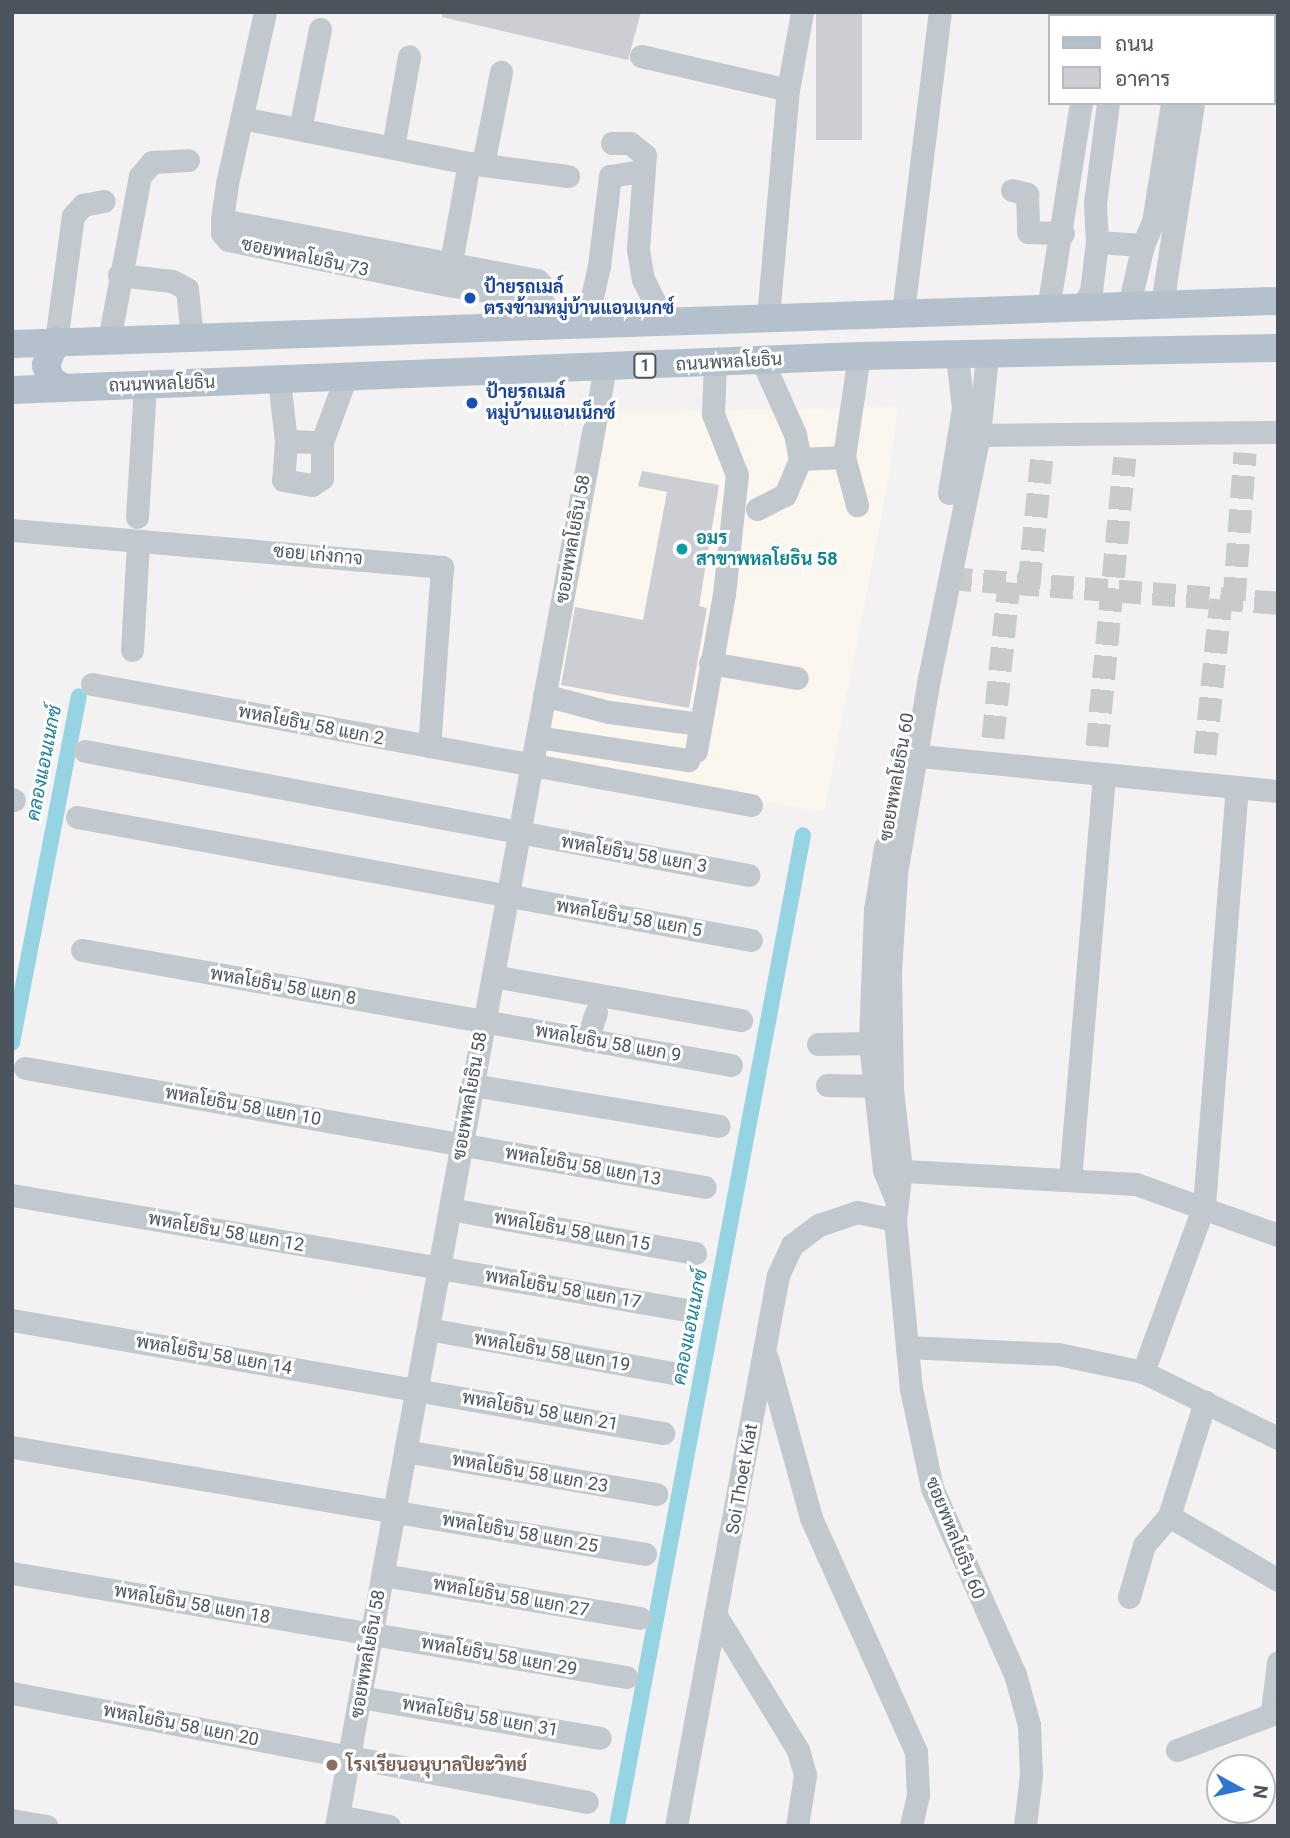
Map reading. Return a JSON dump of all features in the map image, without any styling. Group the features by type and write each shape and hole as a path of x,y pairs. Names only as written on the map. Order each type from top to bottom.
{"main road":[{"path":"12,344 1278,301"},
{"path":"56,341 46,365 51,380 65,388"},
{"name":"ถนนพหลโยธิน","path":"12,390 345,379 859,356 987,356 1278,348"}],"street":[{"name":"ซอยพหลโยธิน 73","path":"265,12 222,220 222,233 237,244 440,284 541,299"},
{"path":"768,317 788,90 803,12"},
{"path":"903,312 940,12"},
{"path":"300,129 320,29"},
{"path":"393,148 409,56"},
{"path":"641,56 788,90"},
{"path":"440,284 469,163 501,72"},
{"path":"1048,309 1063,233 1081,105"},
{"path":"1082,307 1091,291 1097,242 1095,203 1108,105"},
{"path":"1129,305 1143,244 1153,222 1172,105"},
{"path":"1162,304 1193,105"},
{"path":"257,121 469,163 568,176"},
{"path":"612,143 641,148 643,171 638,249 643,279 664,321"},
{"path":"109,340 119,275 145,167 152,162 188,160"},
{"path":"586,323 599,266 610,176 643,171"},
{"path":"1012,190 1027,194 1028,232 1063,233"},
{"path":"56,341 73,216 83,205 104,201"},
{"path":"222,220 445,260 537,280 541,284 541,299 556,325"},
{"path":"1097,242 1143,244"},
{"path":"119,275 172,281 187,289 192,337"},
{"name":"ซอยพหลโยธิน 60","path":"893,1170 874,1086 870,1043 875,910 908,755 960,439 963,408 957,355"},
{"path":"856,505 844,457 859,356"},
{"name":"ซอยพหลโยธิน 60","path":"914,720 979,435 987,356"},
{"path":"757,509 785,495 800,458 795,434 762,360"},
{"path":"537,737 692,756 710,663 737,475 713,414 715,363"},
{"name":"ซอยพหลโยธิน 58","path":"337,1821 605,367"},
{"path":"279,380 286,441 283,480 313,485 321,478 322,442 345,379"},
{"path":"137,517 145,385"},
{"path":"979,435 1278,432"},
{"path":"286,441 322,442"},
{"path":"800,458 844,457"},
{"name":"ซอย เก่งกาจ","path":"12,530 442,567 429,747"},
{"path":"132,650 138,541"},
{"path":"710,663 797,678"},
{"name":"พหลโยธิน 58 แยก 2","path":"92,684 751,805"},
{"path":"544,695 609,712 700,724"},
{"name":"พหลโยธิน 58 แยก 3","path":"85,751 749,875"},
{"path":"908,755 1278,792"},
{"name":"ซอยพหลโยธิน 60","path":"908,755 890,971 893,1170 907,1347 916,1426 932,1488 1015,1674 1029,1725 1031,1775 1026,1826"},
{"path":"1070,1180 1104,776"},
{"path":"1143,1372 1204,1205 1237,789"},
{"name":"พหลโยธิน 58 แยก 5","path":"77,817 751,940"},
{"name":"พหลโยธิน 58 แยก 8","path":"82,950 484,1021"},
{"path":"493,976 741,1020"},
{"path":"587,1040 596,1012"},
{"name":"พหลโยธิน 58 แยก 9","path":"484,1021 731,1065"},
{"path":"818,1044 870,1043"},
{"name":"พหลโยธิน 58 แยก 10","path":"25,1068 461,1145"},
{"path":"472,1085 719,1126"},
{"path":"827,1085 874,1086"},
{"name":"พหลโยธิน 58 แยก 13","path":"461,1145 705,1187"},
{"path":"893,1170 1136,1184 1204,1205 1278,1235"},
{"name":"พหลโยธิน 58 แยก 12","path":"12,1195 439,1268"},
{"name":"พหลโยธิน 58 แยก 15","path":"450,1209 695,1253"},
{"name":"Soi Thoet Kiat","path":"676,1826 778,1275 792,1245 819,1225 857,1212 895,1210"},
{"name":"พหลโยธิน 58 แยก 17","path":"439,1268 687,1310"},
{"name":"พหลโยธิน 58 แยก 14","path":"12,1320 417,1390"},
{"name":"พหลโยธิน 58 แยก 19","path":"428,1329 677,1374"},
{"path":"907,1347 1058,1354 1143,1372 1278,1438"},
{"path":"765,1352 811,1518 916,1752 918,1794 911,1826"},
{"name":"พหลโยธิน 58 แยก 21","path":"417,1390 663,1433"},
{"path":"1129,1597 1144,1545 1169,1516 1205,1402"},
{"name":"พหลโยธิน 58 แยก 25","path":"12,1447 645,1554"},
{"name":"พหลโยธิน 58 แยก 23","path":"405,1451 656,1494"},
{"path":"1169,1516 1278,1580"},
{"name":"พหลโยธิน 58 แยก 18","path":"12,1573 372,1634"},
{"name":"พหลโยธิน 58 แยก 27","path":"383,1575 639,1618"},
{"path":"715,1614 798,1750 805,1775 797,1826"},
{"name":"พหลโยธิน 58 แยก 29","path":"372,1634 626,1677"},
{"path":"1177,1750 1275,1712 1278,1662"},
{"name":"พหลโยธิน 58 แยก 20","path":"12,1693 587,1802"},
{"name":"พหลโยธิน 58 แยก 31","path":"360,1697 600,1738"},
{"path":"12,1820 46,1826"},
{"path":"337,1821 389,1826"}],"shaded area":[{"path":"898,407 889,477 824,812 539,761 604,413"}],"building":[{"path":"442,12 641,12 628,60 442,17"},
{"path":"816,12 862,12 862,140 816,140"},
{"path":"478,396 478,409 465,410 466,397"},
{"name":"อมร สาขาพหลโยธิน 58","path":"642,471 719,485 699,606 707,608 689,708 561,685 575,607 643,620 667,492 638,486"}],"waterway":[{"name":"คลองแอนเนกซ์","path":"12,1043 79,696"},
{"name":"คลองแอนเนกซ์","path":"617,1826 803,835"}],"tunnel":[{"path":"1234,600 1245,452"},
{"path":"1029,584 1042,456"},
{"path":"1097,746 1125,457"},
{"path":"949,578 1278,603"},
{"path":"993,738 1009,582"},
{"path":"1205,754 1221,599"}],"place":[{"name":"ป้ายรถเมล์ ตรงข้ามหมู่บ้านแอนเนกซ์","path":"470,298"},
{"name":"ป้ายรถเมล์ หมู่บ้านแอนเน็กซ์","path":"472,403"},
{"name":"อมร สาขาพหลโยธิน 58","path":"682,549"},
{"name":"โรงเรียนอนุบาลปิยะวิทย์","path":"332,1765"}]}
